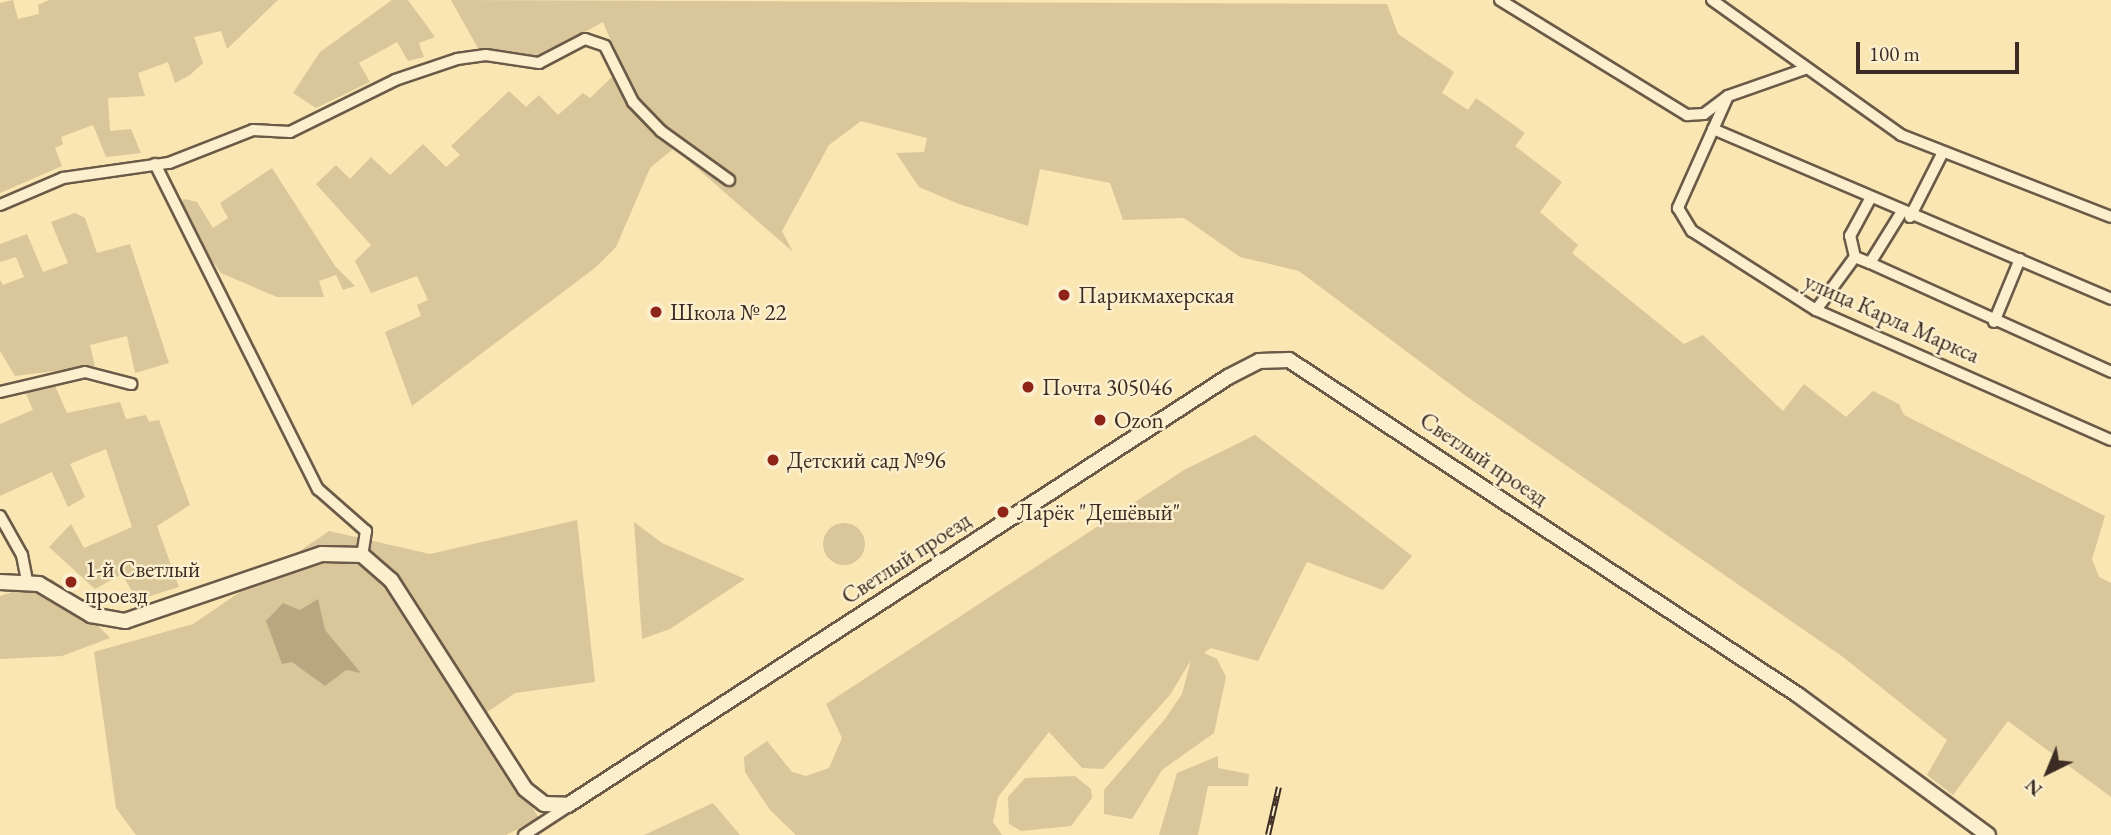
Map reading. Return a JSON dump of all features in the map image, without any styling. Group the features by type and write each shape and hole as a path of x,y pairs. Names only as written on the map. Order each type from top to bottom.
{"street":[{"path":"1500,0 1687,114 1704,114 1728,96 1805,69"},
{"path":"1712,0 1864,113 1942,154 2111,217"},
{"path":"0,205 63,178 155,164 253,130 290,132 396,80 457,59 486,55 539,63 585,39 605,46 633,102 661,131 729,180"},
{"name":"улица Карла Маркса","path":"1728,96 1678,208 1683,221 1816,310 2111,440"},
{"path":"1713,129 1905,215 2020,259 2111,299"},
{"path":"1870,263 1905,215 1942,154"},
{"path":"0,582 27,580 91,615 125,621 322,554 362,555 366,531 313,480 155,164"},
{"path":"1816,310 1855,257 1850,236 1870,200"},
{"name":"улица Карла Маркса","path":"1855,257 1994,322 2111,372"},
{"path":"1994,322 2020,259"},
{"name":"Светлый проезд","path":"362,555 391,580 533,798 556,806 579,799 1156,422 1244,368 1274,358 1311,369 1798,695 1988,835"},
{"path":"0,391 85,372 131,384"},
{"path":"0,516 22,555 27,580"},
{"path":"524,835 579,799"}],"shaded area":[{"path":"13,0 18,19 39,14 38,5 49,0 278,0 227,49 221,31 194,37 203,63 190,75 175,83 168,62 138,73 145,96 108,98 110,131 131,129 141,153 106,157 93,125 61,137 63,144 55,148 62,166 0,193 0,3"},
{"path":"392,0 408,0 435,37 419,43 424,57 408,61 397,42 359,63 370,82 316,108 293,93 320,52"},
{"path":"451,0 1387,4 1398,34 1454,72 1442,93 1468,110 1476,98 1525,133 1515,146 1562,182 1540,212 1578,245 1572,253 1684,344 1703,335 1783,411 1804,384 1846,417 1873,391 1899,404 1904,415 2105,516 2092,559 2099,577 2111,583 2111,797 2008,721 1953,795 1927,775 1947,740 1843,657 1466,396 1299,271 1240,257 1184,218 1123,220 1110,183 1040,169 1028,226 959,204 919,187 896,153 924,152 927,138 861,121 829,145 782,231 793,252 674,148 650,168 616,247 596,267 412,406 385,332 421,316 417,305 428,300 417,276 371,293 355,261 371,245 316,184 336,165 350,179 371,157 390,175 423,144 446,167 460,155 451,146 509,91 526,107 539,95 558,115 583,93 590,98 614,75 630,106 671,144 632,91 603,22 535,59 479,50"},
{"path":"272,168 335,266 355,286 343,290 336,275 319,281 324,297 277,297 221,273 201,245 178,207 184,199 197,202 213,228 228,218 220,203"},
{"path":"75,213 85,218 97,253 130,244 169,363 135,373 127,336 90,345 95,366 15,376 0,351 0,280 3,285 24,277 16,257 0,262 0,244 27,234 43,272 68,263 51,222"},
{"path":"52,379 67,413 120,402 126,419 146,415 149,422 159,420 190,505 157,526 179,587 137,600 122,574 95,589 49,547 71,524 84,548 132,527 106,449 70,464 85,497 68,507 52,472 0,496 0,424 33,410 24,389"},
{"path":"1255,435 1412,556 1383,590 1307,562 1258,661 1211,648 1204,653 1217,659 1226,677 1214,733 1162,770 1132,819 1104,814 1104,790 1165,719 1182,694 1191,660 1170,695 1103,769 1082,768 1049,732 998,797 993,822 1002,835 796,835 770,810 745,772 744,757 767,741 792,772 806,776 829,768 842,738 826,704 1184,470"},
{"path":"577,520 595,682 515,693 477,719 539,818 506,835 136,835 116,808 94,652 193,624 329,531 430,554"},
{"path":"634,522 662,543 745,579 670,629 642,639"},
{"path":"844,523 859,529 865,544 859,559 844,565 829,559 823,544 829,529"},
{"path":"52,579 110,638 62,656 0,659 0,596"},
{"path":"318,599 325,630 361,673 346,670 325,686 292,662 282,664 266,621 283,603 300,610"},
{"path":"1218,756 1218,768 1249,774 1248,786 1208,786 1198,835 1159,835 1177,773"},
{"path":"1075,776 1091,789 1092,798 1071,826 1021,831 1009,824 1008,797 1025,778"},
{"path":"713,803 740,835 644,835"}],"railway":[{"path":"1268,835 1279,787"}],"place":[{"name":"Парикмахерская","path":"1064,295"},
{"name":"Школа № 22","path":"656,312"},
{"name":"Почта 305046","path":"1028,387"},
{"name":"Ozon","path":"1100,420"},
{"name":"Детский сад №96","path":"773,460"},
{"name":"Ларёк \"Дешёвый\"","path":"1003,512"},
{"name":"1-й Светлый проезд","path":"71,582"}]}
